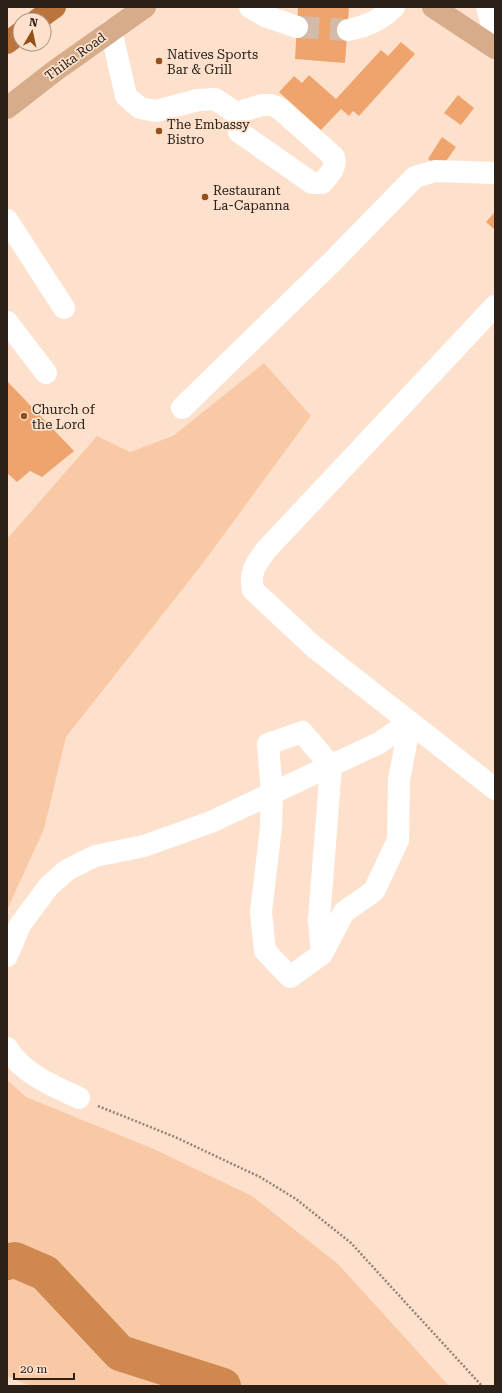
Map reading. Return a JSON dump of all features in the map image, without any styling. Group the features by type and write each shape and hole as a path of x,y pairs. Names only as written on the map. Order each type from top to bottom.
{"main road":[{"name":"Thika Road","path":"7,108 144,7"},
{"path":"433,7 495,48"}],"street":[{"path":"250,7 265,16 297,27"},
{"path":"348,30 370,24 386,16 394,7"},
{"path":"487,7 495,35"},
{"path":"111,30 126,96 140,108 156,111 198,100 215,99 236,113"},
{"path":"182,408 332,262 415,176 435,171 495,173"},
{"path":"7,220 64,308"},
{"path":"495,306 266,550 252,571 251,580 252,590 314,647 387,706 410,722 495,789"},
{"path":"7,322 46,373"},
{"path":"7,956 20,925 49,886 67,870 95,856 144,846 211,822 379,743 410,722"},
{"path":"322,954 319,920 330,766 302,732 268,744 272,793 271,827 261,912 265,950 290,976 322,954 344,912 374,891 398,840 399,780 410,722"},
{"path":"7,1048 18,1062 46,1082 79,1098"}],"path":[{"path":"79,1098 175,1137 246,1170 296,1199 351,1243 482,1386"}],"shaded area":[{"path":"264,363 311,416 200,567 66,737 44,829 7,910 7,539 97,436 130,452 173,436"},
{"path":"7,1080 26,1097 156,1150 252,1196 338,1264 449,1386 31,1386 7,1376"}],"building":[{"path":"298,7 349,7 345,63 295,59"},
{"path":"401,42 415,54 359,116 353,111 349,116 341,109 321,130 279,92 294,76 302,83 309,75 336,99 381,50 388,56"},
{"path":"458,95 474,108 461,125 444,113"},
{"path":"442,137 456,147 441,168 428,159"},
{"path":"495,212 495,230 486,222"},
{"name":"Church of the Lord","path":"7,381 74,451 42,477 30,471 17,482 7,473"}],"waterway":[{"path":"7,1262 15,1260 45,1273 120,1353 223,1386"}],"tunnel":[{"path":"297,27 348,30"}],"place":[{"name":"Natives Sports Bar & Grill","path":"159,61"},
{"name":"The Embassy Bistro","path":"159,131"},
{"name":"Restaurant La-Capanna","path":"205,197"},
{"name":"Church of the Lord","path":"24,416"}]}
